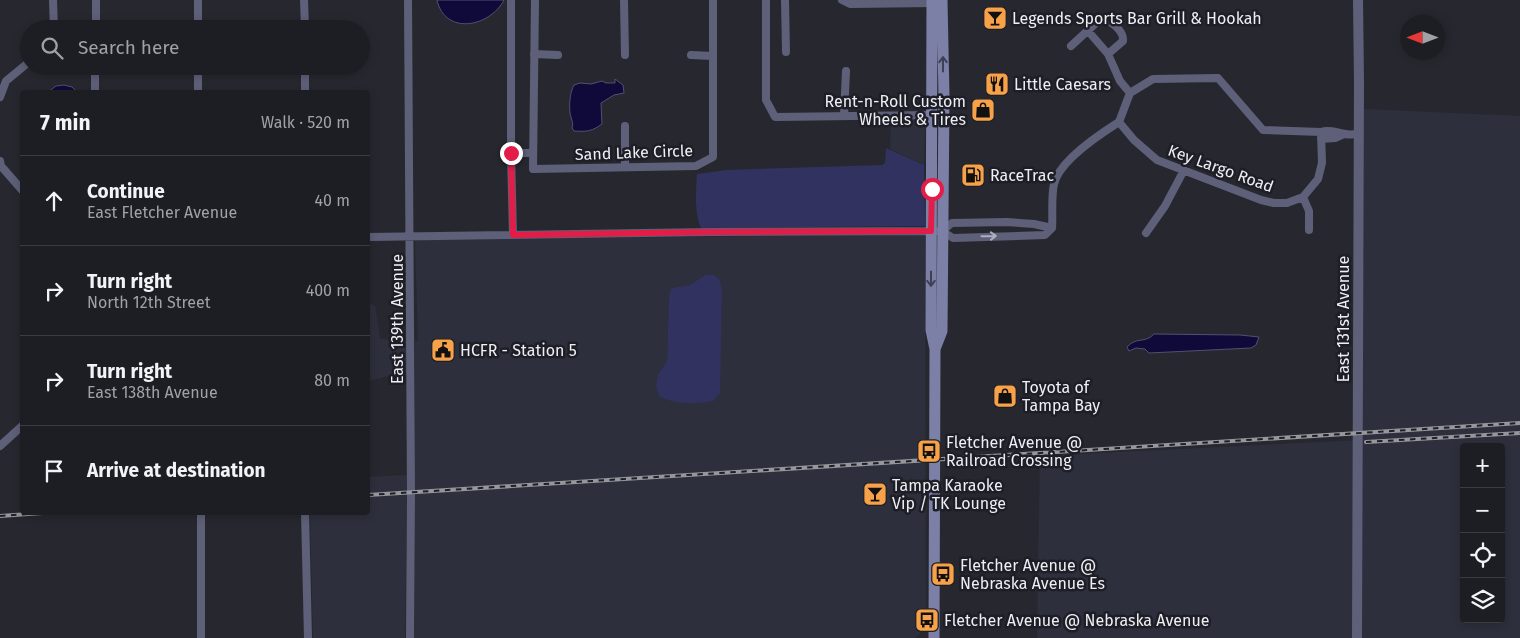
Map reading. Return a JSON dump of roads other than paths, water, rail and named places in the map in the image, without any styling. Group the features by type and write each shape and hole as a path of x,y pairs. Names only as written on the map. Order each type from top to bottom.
{"main road":[{"path":"937,2 932,115 937,231"},
{"path":"934,638 935,349 931,330 937,231 943,185 944,57 937,2"},
{"path":"932,115 937,136 938,166 943,185"}],"street":[{"path":"53,0 54,20"},
{"path":"96,0 96,20"},
{"path":"198,0 198,20"},
{"path":"304,0 305,20"},
{"name":"East 139th Avenue","path":"408,0 411,236 410,638"},
{"path":"512,0 511,153 513,235"},
{"path":"511,153 533,153 535,0"},
{"path":"624,0 625,55"},
{"name":"Sand Lake Circle","path":"533,153 534,169 696,166 713,157 713,0"},
{"path":"766,0 766,100 775,117 932,115"},
{"path":"784,0 786,52"},
{"path":"842,0 850,4 937,2"},
{"name":"East 131st Avenue","path":"1357,638 1358,0"},
{"path":"1071,46 1097,22 1105,20 1116,25 1124,37 1124,41 1108,54"},
{"path":"1088,31 1108,54 1120,81 1130,93"},
{"path":"534,54 558,55"},
{"path":"691,55 712,56"},
{"path":"0,97 6,81 20,69"},
{"path":"844,115 846,71"},
{"path":"95,90 96,75"},
{"path":"198,75 198,90"},
{"path":"305,75 305,90"},
{"path":"370,237 937,231 953,238 1045,235 1052,228 1054,183 1063,169 1080,150 1119,122 1130,93 1153,78 1218,78 1263,130 1321,136"},
{"name":"Key Largo Road","path":"1119,122 1134,140 1157,160 1261,200 1287,203 1304,198"},
{"path":"625,126 625,167"},
{"path":"1309,230 1309,211 1304,198 1318,179 1322,163 1321,136 1325,131 1359,134"},
{"path":"0,161 1,166 20,188"},
{"path":"1146,234 1165,206 1184,170"},
{"path":"937,231 952,223 1007,222 1034,224 1052,228"},
{"path":"0,446 20,428"},
{"path":"201,515 201,638"},
{"path":"306,515 308,638"}],"railway":[{"path":"370,495 1520,423"},
{"path":"1366,442 1520,433"},
{"path":"0,516 20,515"}],"place":[{"name":"Legends Sports Bar Grill & Hookah","path":"995,18"},
{"name":"Little Caesars","path":"997,84"},
{"name":"Rent-n-Roll Custom Wheels & Tires","path":"983,110"},
{"name":"RaceTrac","path":"973,175"},
{"name":"HCFR - Station 5","path":"443,350"},
{"name":"Toyota of Tampa Bay","path":"1005,396"},
{"name":"Fletcher Avenue @ Railroad Crossing","path":"929,451"},
{"name":"Tampa Karaoke Vip / TK Lounge","path":"875,494"},
{"name":"Fletcher Avenue @ Nebraska Avenue Es","path":"943,574"},
{"name":"Fletcher Avenue @ Nebraska Avenue","path":"927,620"}]}
